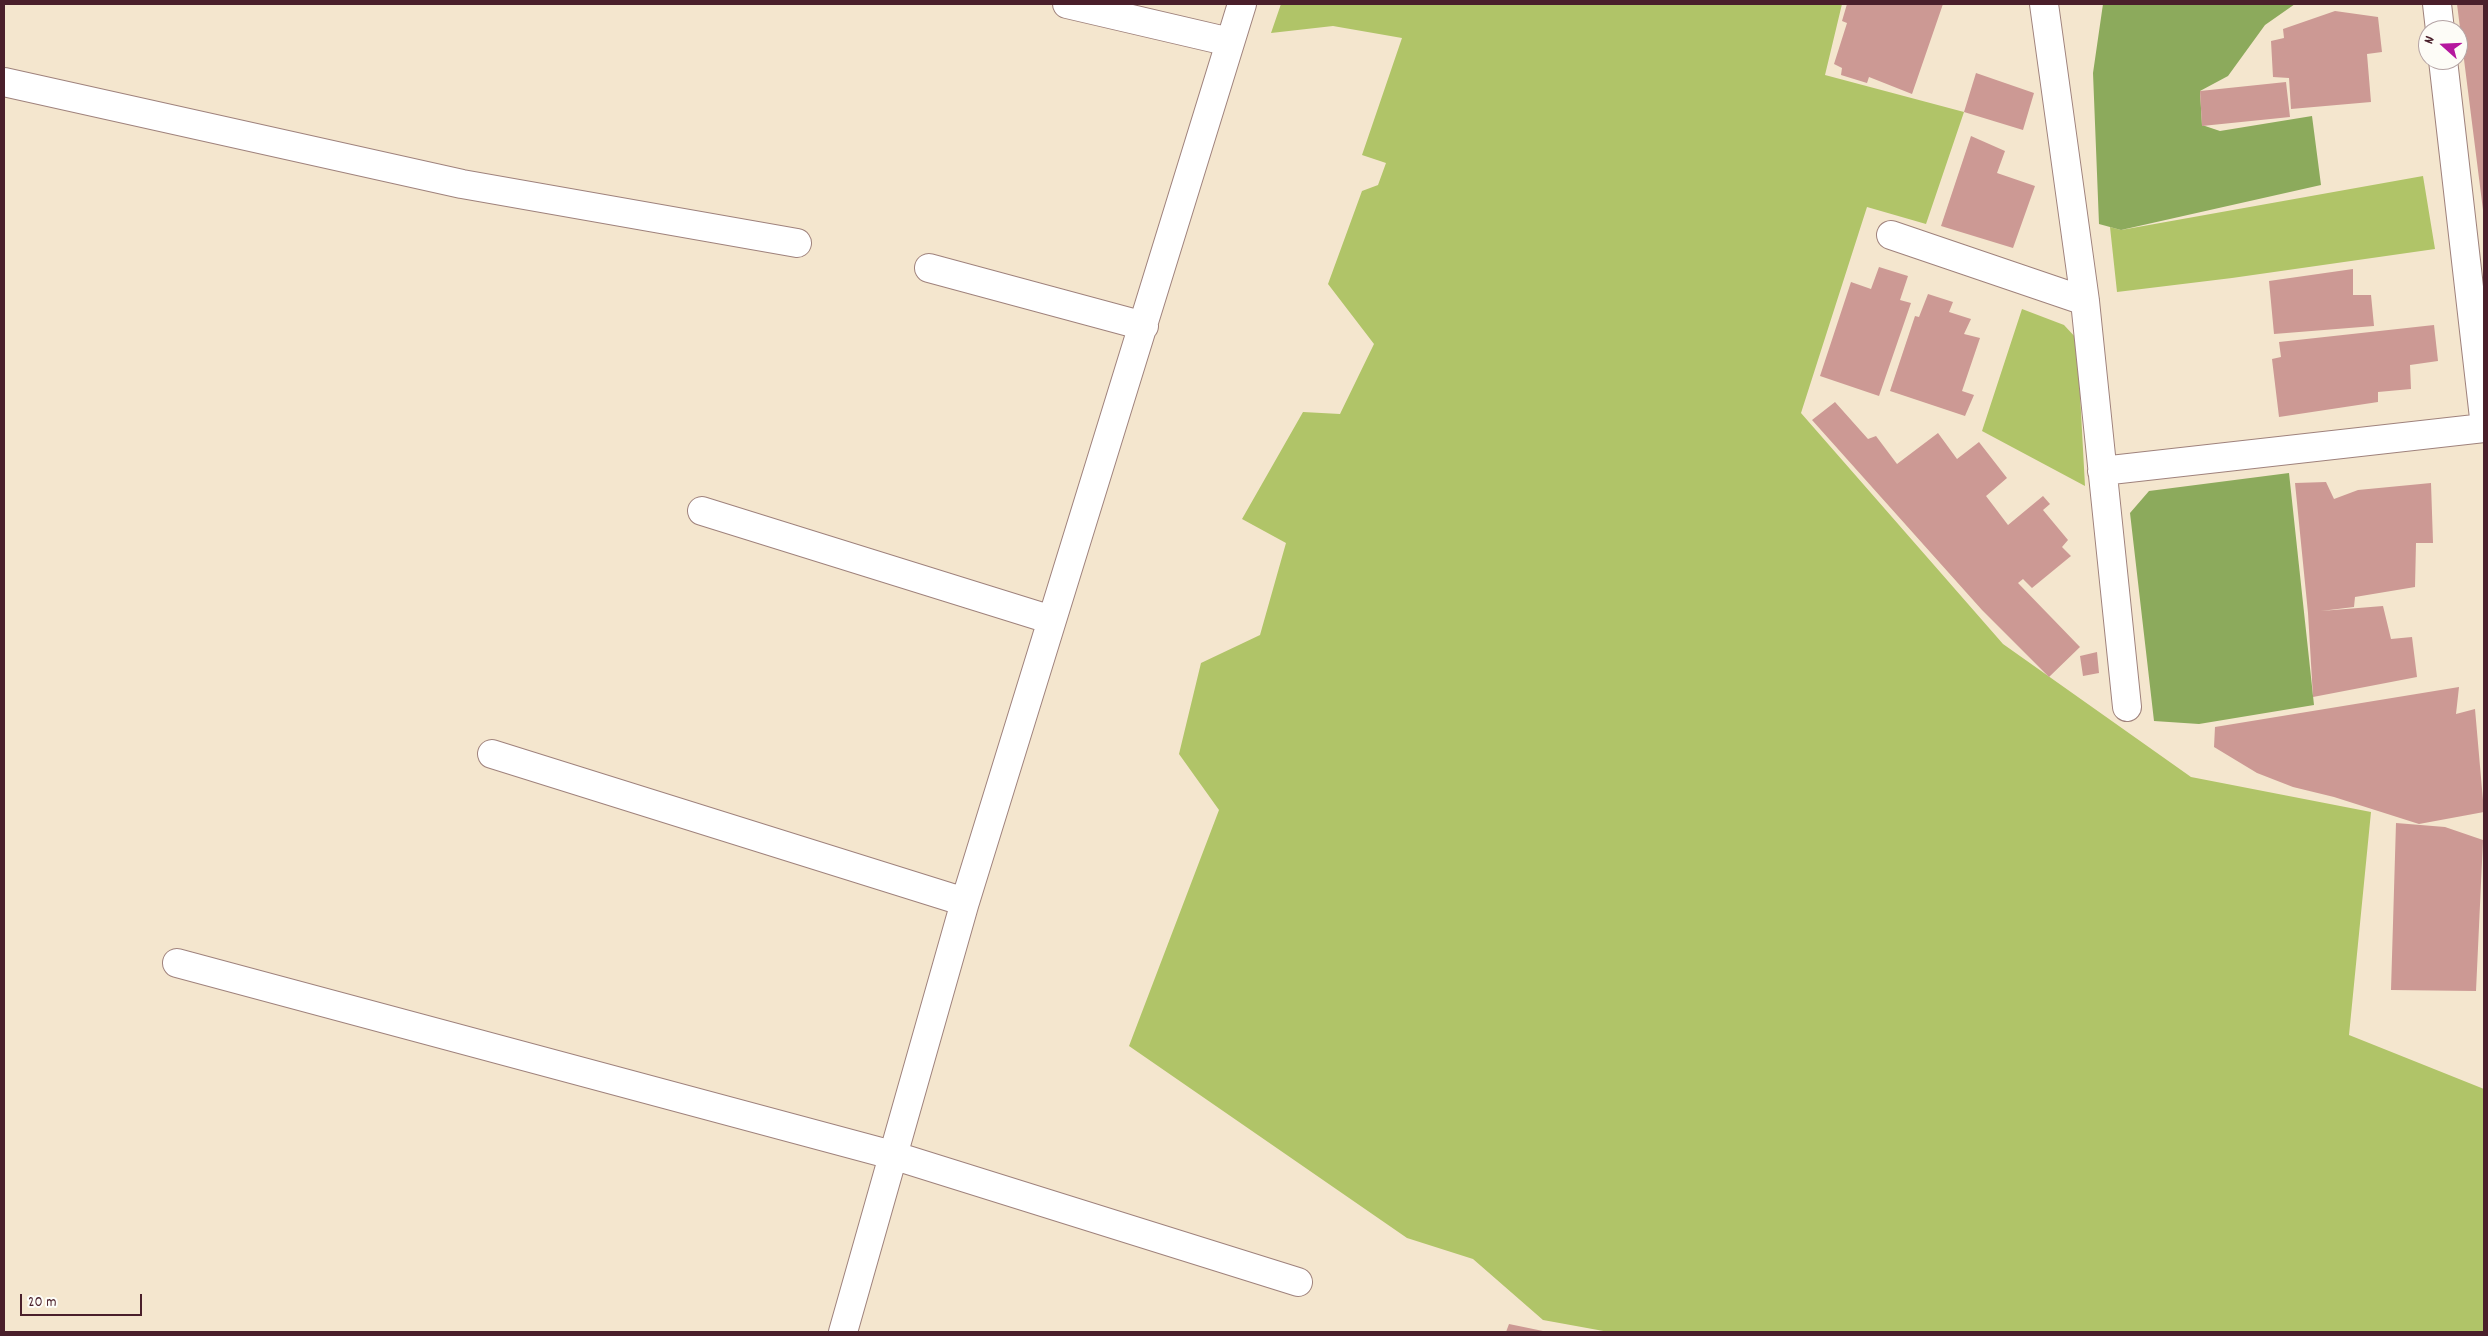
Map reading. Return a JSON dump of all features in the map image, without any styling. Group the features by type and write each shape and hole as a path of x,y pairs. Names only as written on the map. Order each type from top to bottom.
{"street":[{"path":"1067,4 1230,42"},
{"path":"843,1332 965,902 1242,4"},
{"path":"2044,4 2085,301 2127,706"},
{"path":"2437,4 2439,20"},
{"path":"2444,70 2484,418"},
{"path":"4,82 462,184 797,243"},
{"path":"1891,235 2085,301"},
{"path":"928,268 1144,326"},
{"path":"2102,472 2484,428"},
{"path":"702,511 1052,620"},
{"path":"492,754 965,902"},
{"path":"177,962 892,1155 1298,1282"}],"green space":[{"path":"1281,4 1842,4 1825,75 1964,112 1926,224 1867,207 1801,413 2003,644 2191,777 2371,812 2349,1035 2484,1089 2484,1332 1609,1332 1543,1320 1473,1259 1407,1238 1129,1046 1219,810 1179,754 1201,663 1260,635 1286,543 1242,519 1303,412 1340,414 1374,344 1328,284 1362,191 1378,185 1386,163 1362,155 1402,38 1333,26 1271,33"},
{"path":"2103,4 2295,4 2265,25 2228,76 2200,91 2202,125 2220,131 2312,116 2321,185 2121,230 2099,224 2093,73"},
{"path":"2423,176 2435,249 2232,278 2117,292 2110,227 2121,230"},
{"path":"2022,309 2064,325 2077,339 2085,486 1982,431"},
{"path":"2289,473 2314,705 2199,724 2154,721 2130,513 2149,491"}],"building":[{"path":"1847,4 1943,4 1912,94 1869,77 1867,83 1841,75 1842,68 1834,64 1847,23 1842,21"},
{"path":"2457,4 2484,4 2484,210 2465,70 2468,70 2468,20 2459,20"},
{"path":"2335,11 2378,17 2382,52 2367,54 2371,102 2291,109 2289,78 2273,77 2271,41 2284,38 2283,29"},
{"path":"1976,73 2034,93 2023,130 1964,112"},
{"path":"2286,82 2290,117 2202,126 2200,91"},
{"path":"1971,136 2005,151 1997,173 2035,186 2013,248 1941,226"},
{"path":"1879,267 1908,276 1900,300 1911,303 1879,396 1820,376 1851,282 1871,289"},
{"path":"2353,269 2353,295 2371,295 2374,326 2274,334 2269,281"},
{"path":"1928,294 1953,302 1949,312 1971,319 1964,334 1980,338 1962,391 1974,395 1965,416 1890,391 1915,316 1919,317"},
{"path":"2434,325 2438,361 2410,365 2411,389 2378,392 2378,402 2279,417 2272,359 2281,357 2279,342"},
{"path":"1835,402 1868,439 1876,436 1897,464 1938,433 1957,459 1979,442 2007,478 1986,496 2008,525 2043,496 2050,504 2043,510 2068,540 2062,547 2071,556 2032,588 2023,579 2018,583 2080,647 2049,677 1982,610 1812,420"},
{"path":"2326,482 2334,499 2358,490 2431,483 2433,543 2416,543 2415,587 2355,597 2354,607 2321,611 2383,606 2391,639 2412,637 2417,677 2313,697 2308,613 2295,483"},
{"path":"2097,652 2099,673 2083,676 2080,656"},
{"path":"2459,687 2456,714 2475,709 2484,812 2419,824 2334,797 2293,787 2257,773 2214,747 2215,727"},
{"path":"2396,823 2445,827 2483,840 2476,991 2391,990"},
{"path":"1509,1324 1543,1331 1543,1332 1506,1332"}]}
